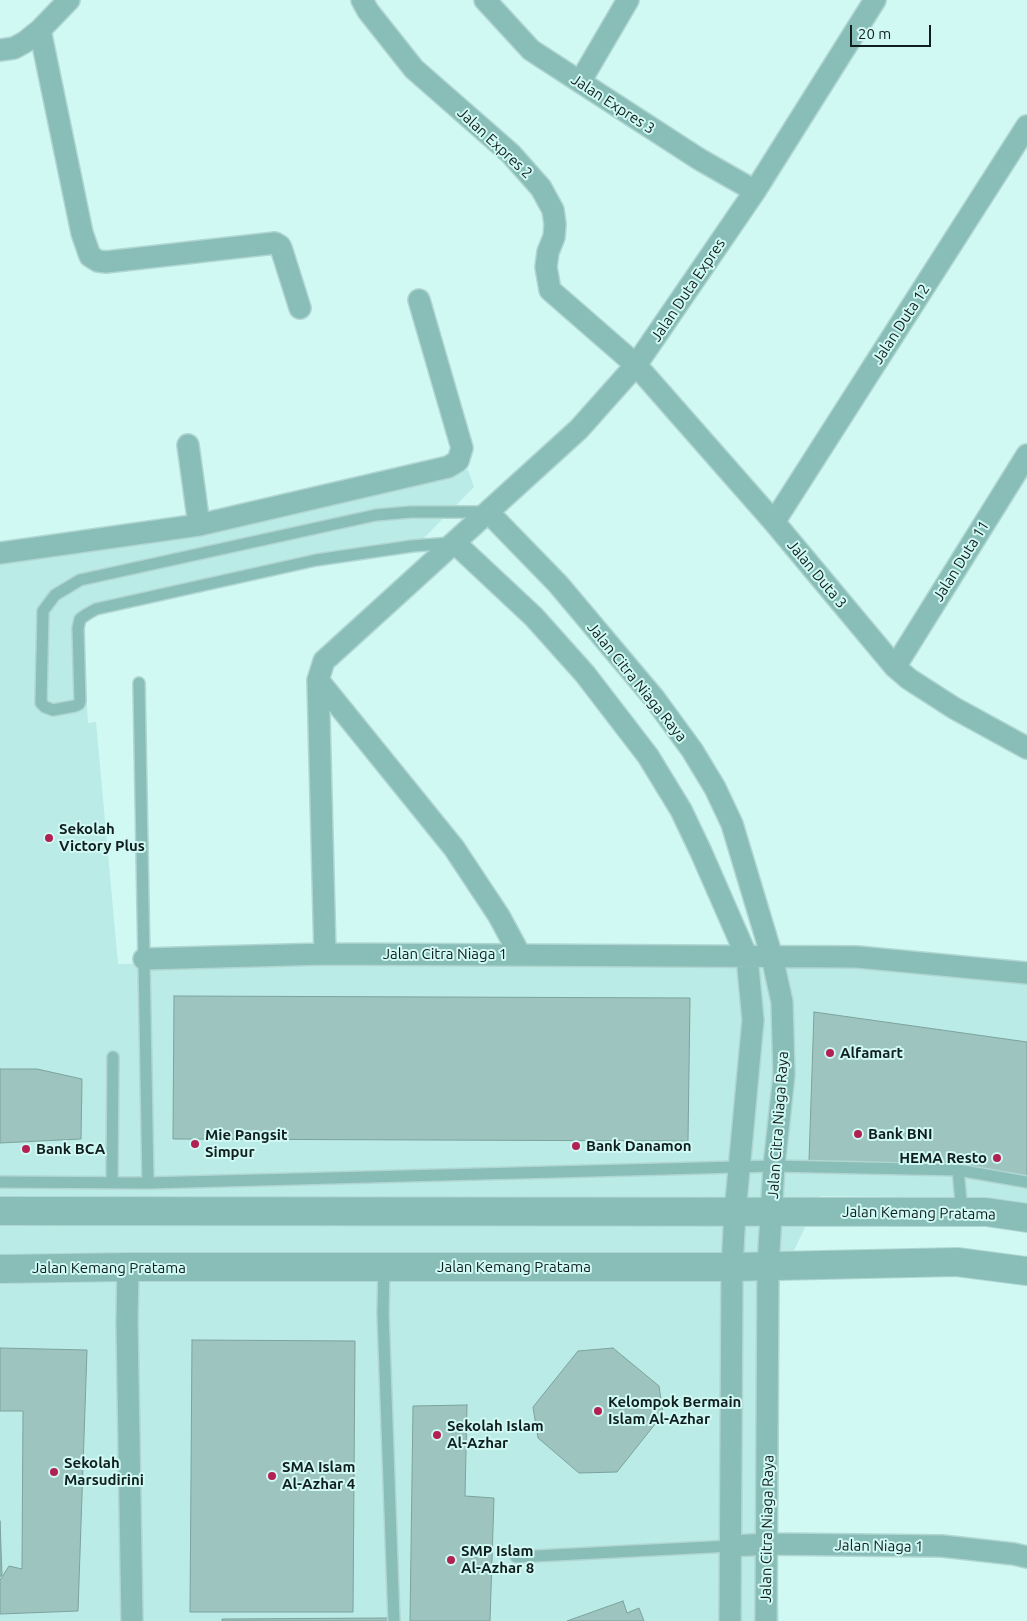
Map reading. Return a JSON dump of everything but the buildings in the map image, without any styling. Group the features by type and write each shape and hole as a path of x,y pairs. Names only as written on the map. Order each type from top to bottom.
{"street":[{"path":"0,50 20,45 40,30 69,0"},
{"name":"Jalan Expres 2","path":"362,0 368,11 414,69 511,154 541,188 553,210 555,224 554,237 548,252 546,267 550,290 636,365"},
{"name":"Jalan Expres 3","path":"485,0 531,50 699,159 755,191"},
{"path":"580,82 628,0"},
{"name":"Jalan Duta Expres","path":"318,680 324,661 579,430 636,365 755,191 875,0"},
{"path":"40,30 82,233 90,256 98,261 106,262 275,243 280,246 300,308"},
{"name":"Jalan Duta 12","path":"774,522 1027,126"},
{"path":"0,553 199,525 448,467 458,462 462,448 419,300"},
{"name":"Jalan Duta 3","path":"636,365 774,522 895,667 909,679 954,708 1027,748"},
{"path":"188,445 199,525"},
{"name":"Jalan Duta 11","path":"895,667 1027,455"},
{"name":"Jalan Citra Niaga Raya","path":"488,512 558,584 654,698 692,750 715,788 732,824 772,957 782,1002 784,1075 774,1166 768,1266 768,1544 766,1621"},
{"path":"455,543 534,617 585,674 648,756 681,810 747,957 753,1020 735,1212 732,1267 730,1621"},
{"path":"318,680 325,954"},
{"path":"318,680 454,848 499,916 520,954"},
{"name":"Jalan Citra Niaga 1","path":"144,958 325,954 857,957 1027,973"},
{"name":"Jalan Kemang Pratama","path":"0,1211 986,1212 1027,1218"},
{"name":"Jalan Kemang Pratama","path":"0,1269 128,1267 732,1267 957,1262 1027,1271"},
{"path":"128,1267 127,1322 132,1621"},
{"name":"Jalan Niaga 1","path":"731,1546 768,1544 942,1546 1027,1557"}],"lane":[{"path":"455,543 405,547 316,560 96,610 80,620 78,628 80,701 75,706 53,710 41,703 42,612 55,595 80,580 376,516 411,512 488,512"},
{"path":"139,683 148,1182"},
{"path":"112,1181 113,1057"},
{"path":"0,1182 148,1182 740,1166 958,1170 1027,1182"},
{"path":"958,1170 962,1212"},
{"path":"384,1267 384,1322 394,1621"},
{"path":"516,1557 731,1546"}],"shaded area":[{"path":"468,470 474,487 423,539 81,614 88,723 96,722 118,964 859,955 1027,970 1027,1208 982,1198 820,1196 767,1307 779,1621 0,1621 0,560"}],"place":[{"name":"Sekolah Victory Plus","path":"49,838"},
{"name":"Alfamart","path":"830,1053"},
{"name":"Bank BNI","path":"858,1134"},
{"name":"Mie Pangsit Simpur","path":"195,1144"},
{"name":"Bank Danamon","path":"576,1146"},
{"name":"Bank BCA","path":"26,1149"},
{"name":"HEMA Resto","path":"997,1158"},
{"name":"Kelompok Bermain Islam Al-Azhar","path":"598,1411"},
{"name":"Sekolah Islam Al-Azhar","path":"437,1435"},
{"name":"Sekolah Marsudirini","path":"54,1472"},
{"name":"SMA Islam Al-Azhar 4","path":"272,1476"},
{"name":"SMP Islam Al-Azhar 8","path":"451,1560"}]}
